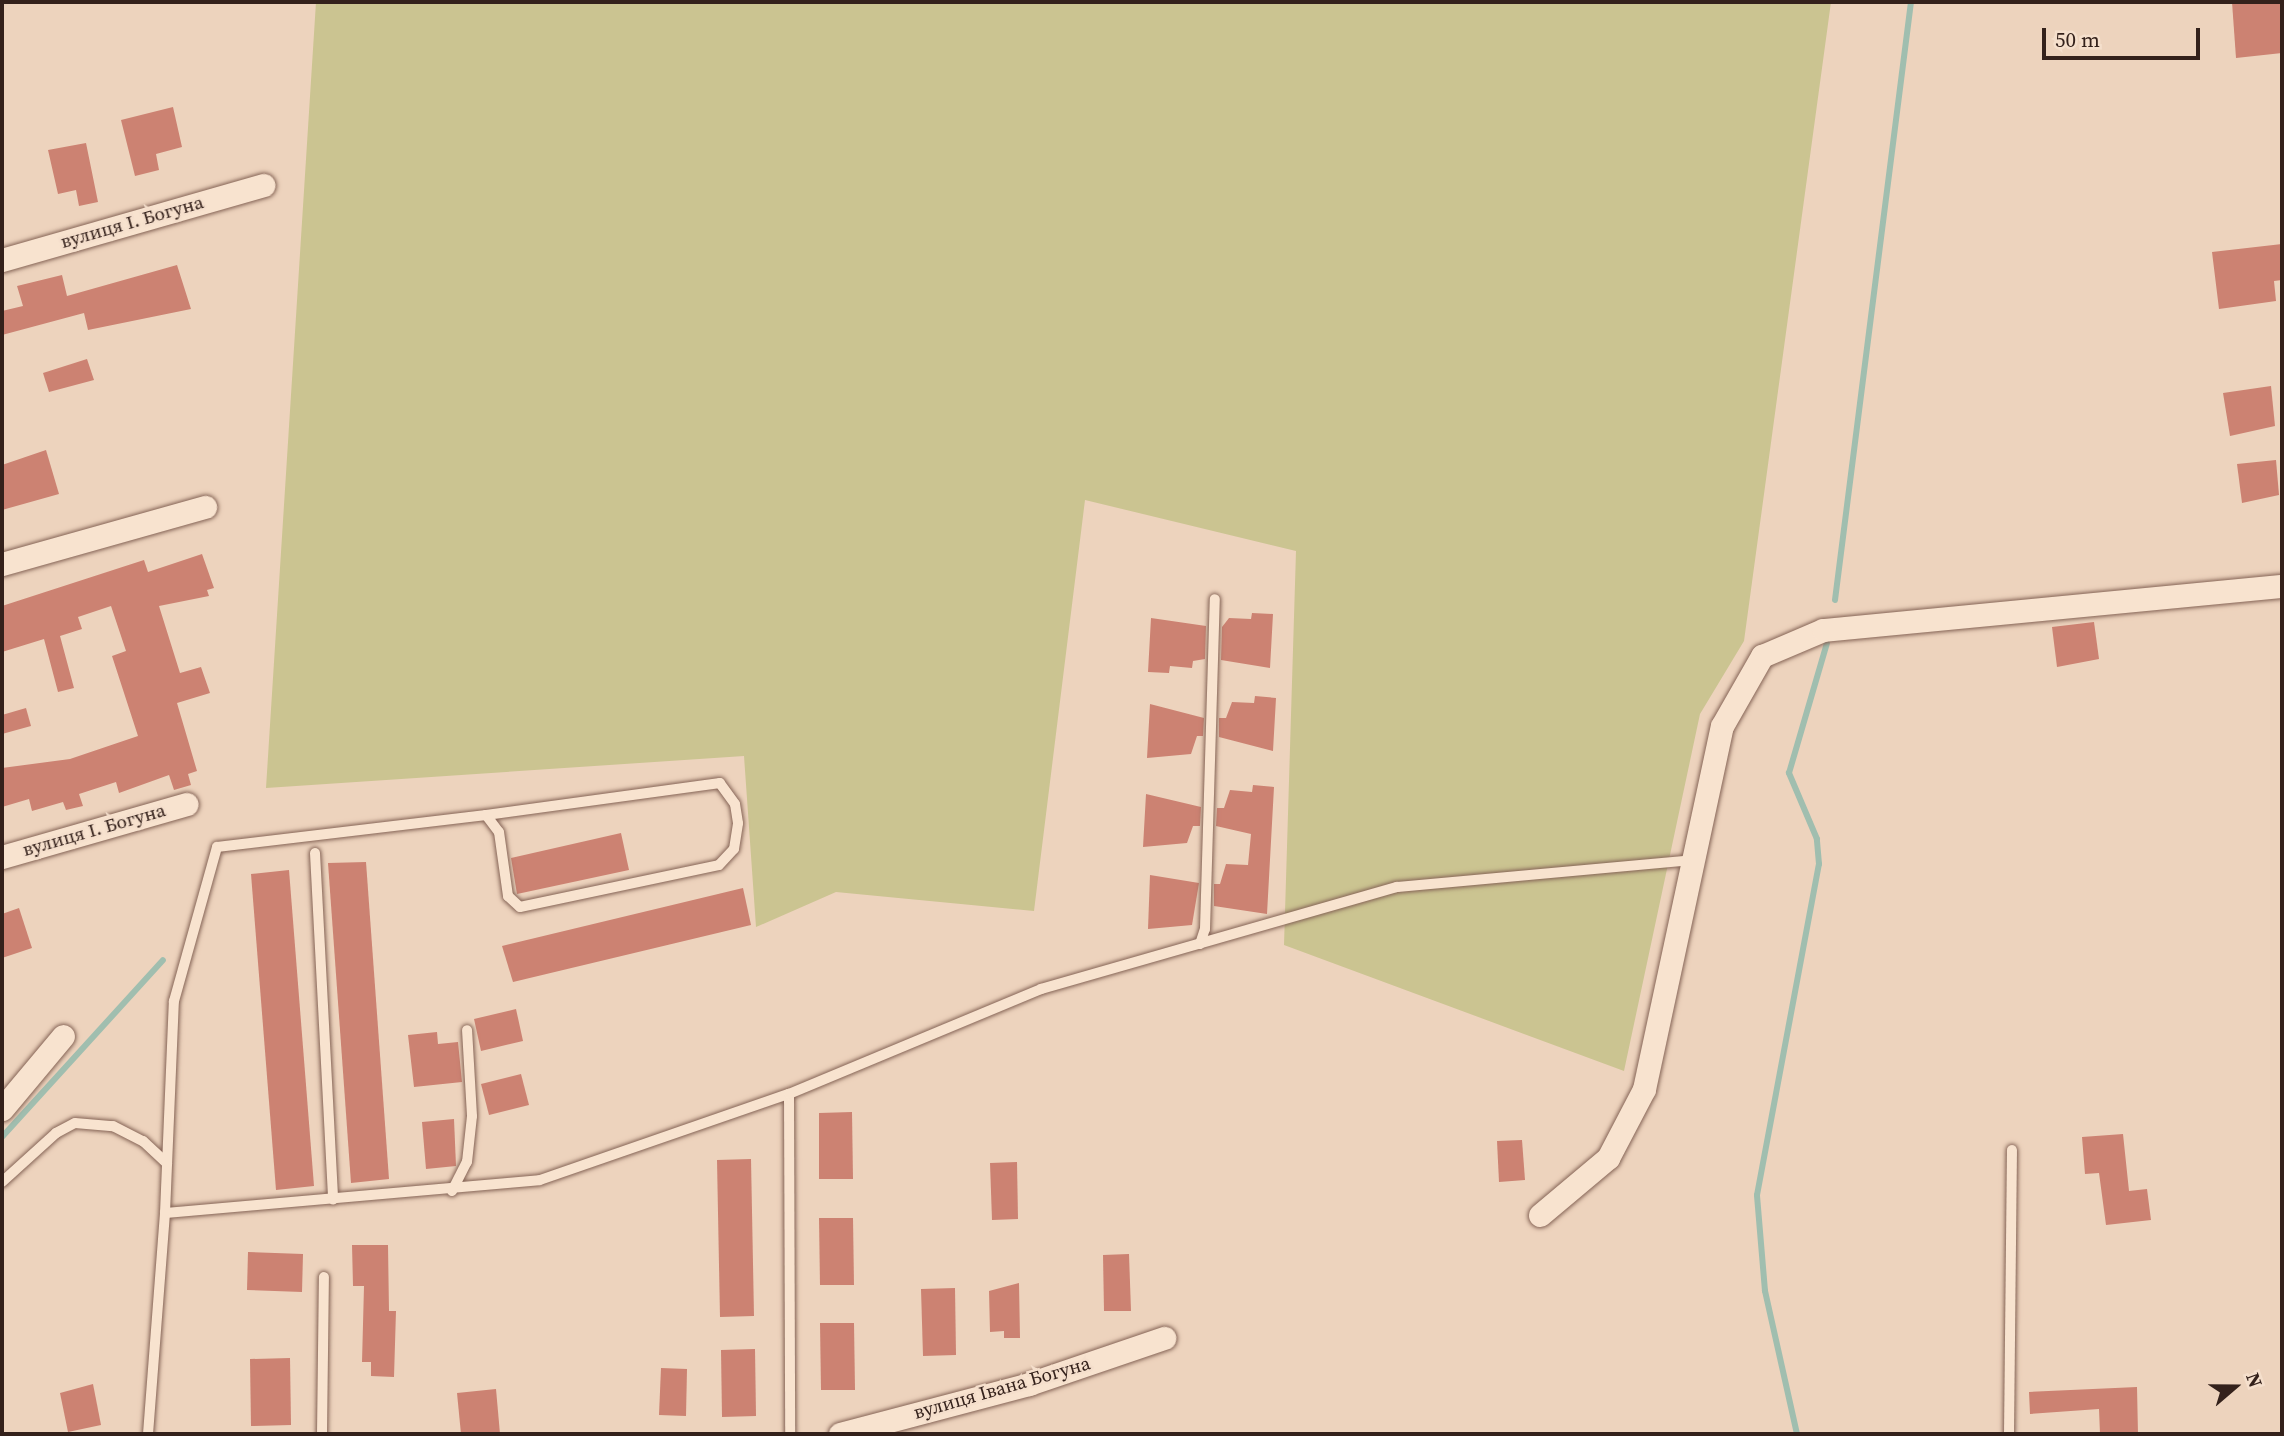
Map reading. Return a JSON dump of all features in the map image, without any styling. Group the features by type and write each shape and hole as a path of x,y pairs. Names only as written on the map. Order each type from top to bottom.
{"street":[{"name":"вулиця І. Богуна","path":"2,260 263,185"},
{"path":"2,564 205,507"},
{"path":"1541,1215 1608,1158 1644,1089 1722,726 1748,674 1762,656 1783,643 1823,630 2282,586"},
{"name":"вулиця І. Богуна","path":"2,857 187,804"},
{"path":"2,1110 63,1036"},
{"name":"вулиця Івана Богуна","path":"840,1434 875,1429 1029,1384 1164,1338"}],"lane":[{"path":"1200,944 1205,929 1215,599"},
{"path":"148,1434 166,1213 173,1001 217,847 486,815 720,783 735,804 738,823 734,849 719,865 520,907 508,896 499,832 486,815"},
{"path":"315,853 333,1200"},
{"path":"166,1213 452,1191 540,1180 789,1094 1041,989 1397,887 1693,860"},
{"path":"452,1191 467,1162 470,1139 467,1030"},
{"path":"789,1094 790,1434"},
{"path":"2,1182 56,1133 75,1123 113,1126 143,1141 167,1163"},
{"path":"2009,1434 2012,1150"},
{"path":"322,1434 324,1277"}],"shaded area":[{"path":"316,2 1831,2 1744,641 1700,714 1624,1071 1284,945 1296,551 1085,500 1034,911 836,892 756,927 744,756 266,788"}],"building":[{"path":"2232,2 2282,2 2282,53 2236,58"},
{"path":"173,107 182,147 156,154 159,170 135,176 121,120"},
{"path":"86,143 98,202 79,206 76,190 58,194 48,150"},
{"path":"2282,244 2282,280 2274,281 2276,301 2219,309 2212,252"},
{"path":"177,265 191,309 88,330 84,313 2,335 2,311 23,306 17,286 62,275 67,296"},
{"path":"87,359 94,380 49,392 43,373"},
{"path":"2271,386 2275,426 2230,436 2223,393"},
{"path":"46,450 59,494 2,510 2,465"},
{"path":"2276,460 2279,495 2242,503 2237,464"},
{"path":"202,554 214,588 207,590 209,596 159,606 180,673 201,667 210,693 177,703 197,771 188,774 191,785 174,790 169,775 119,793 116,782 79,794 83,806 66,810 63,802 32,811 29,799 2,807 2,768 70,759 138,736 112,656 126,651 111,606 78,617 82,629 60,636 74,688 58,692 44,639 2,652 2,606 144,560 148,572"},
{"path":"1252,613 1273,614 1270,668 1221,660 1222,627 1229,618 1251,619"},
{"path":"1151,618 1206,626 1205,659 1193,661 1192,668 1170,666 1169,673 1148,672"},
{"path":"2094,622 2099,659 2057,667 2052,627"},
{"path":"1255,696 1276,698 1273,751 1219,737 1219,718 1226,718 1232,702 1254,703"},
{"path":"1150,704 1204,718 1203,736 1197,736 1191,754 1147,758"},
{"path":"26,708 31,726 2,734 2,715"},
{"path":"1253,785 1274,787 1267,914 1214,906 1214,884 1220,884 1226,864 1248,865 1251,834 1216,826 1217,808 1224,808 1230,790 1252,792"},
{"path":"1146,794 1201,807 1200,826 1193,826 1187,843 1143,847"},
{"path":"621,833 629,870 517,894 511,858"},
{"path":"366,862 389,1179 351,1183 328,863"},
{"path":"289,870 314,1186 276,1190 251,874"},
{"path":"1150,875 1199,883 1192,925 1148,929"},
{"path":"743,888 751,925 513,982 502,946"},
{"path":"19,908 32,948 2,958 2,914"},
{"path":"516,1009 523,1041 481,1051 474,1019"},
{"path":"437,1032 438,1044 458,1042 462,1082 414,1087 408,1035"},
{"path":"521,1074 529,1105 489,1115 481,1084"},
{"path":"852,1112 853,1179 819,1179 819,1113"},
{"path":"454,1119 456,1166 426,1169 422,1122"},
{"path":"2123,1134 2129,1191 2147,1189 2151,1220 2106,1225 2099,1173 2085,1174 2082,1137"},
{"path":"1522,1140 1525,1180 1499,1182 1497,1141"},
{"path":"751,1159 754,1316 720,1317 717,1160"},
{"path":"1017,1162 1018,1219 992,1220 990,1163"},
{"path":"819,1218 853,1218 854,1285 820,1285"},
{"path":"352,1245 388,1245 389,1311 396,1311 394,1377 371,1376 371,1362 362,1362 364,1286 353,1286"},
{"path":"248,1252 303,1254 302,1292 247,1290"},
{"path":"1129,1254 1131,1311 1104,1311 1103,1255"},
{"path":"1019,1283 1020,1338 1004,1338 1004,1331 990,1332 989,1291"},
{"path":"955,1288 956,1355 923,1356 921,1289"},
{"path":"820,1323 854,1323 855,1390 821,1390"},
{"path":"755,1349 756,1416 722,1417 721,1350"},
{"path":"290,1358 291,1425 251,1426 250,1359"},
{"path":"661,1368 687,1369 686,1416 659,1415"},
{"path":"93,1384 101,1425 68,1432 60,1393"},
{"path":"2137,1387 2138,1434 2100,1434 2099,1409 2030,1414 2029,1392"},
{"path":"496,1389 500,1434 461,1434 457,1393"}],"waterway":[{"path":"1835,600 1911,2"},
{"path":"1797,1434 1765,1291 1757,1195 1819,864 1817,839 1789,773 1827,643"},
{"path":"2,1137 163,960"}]}
